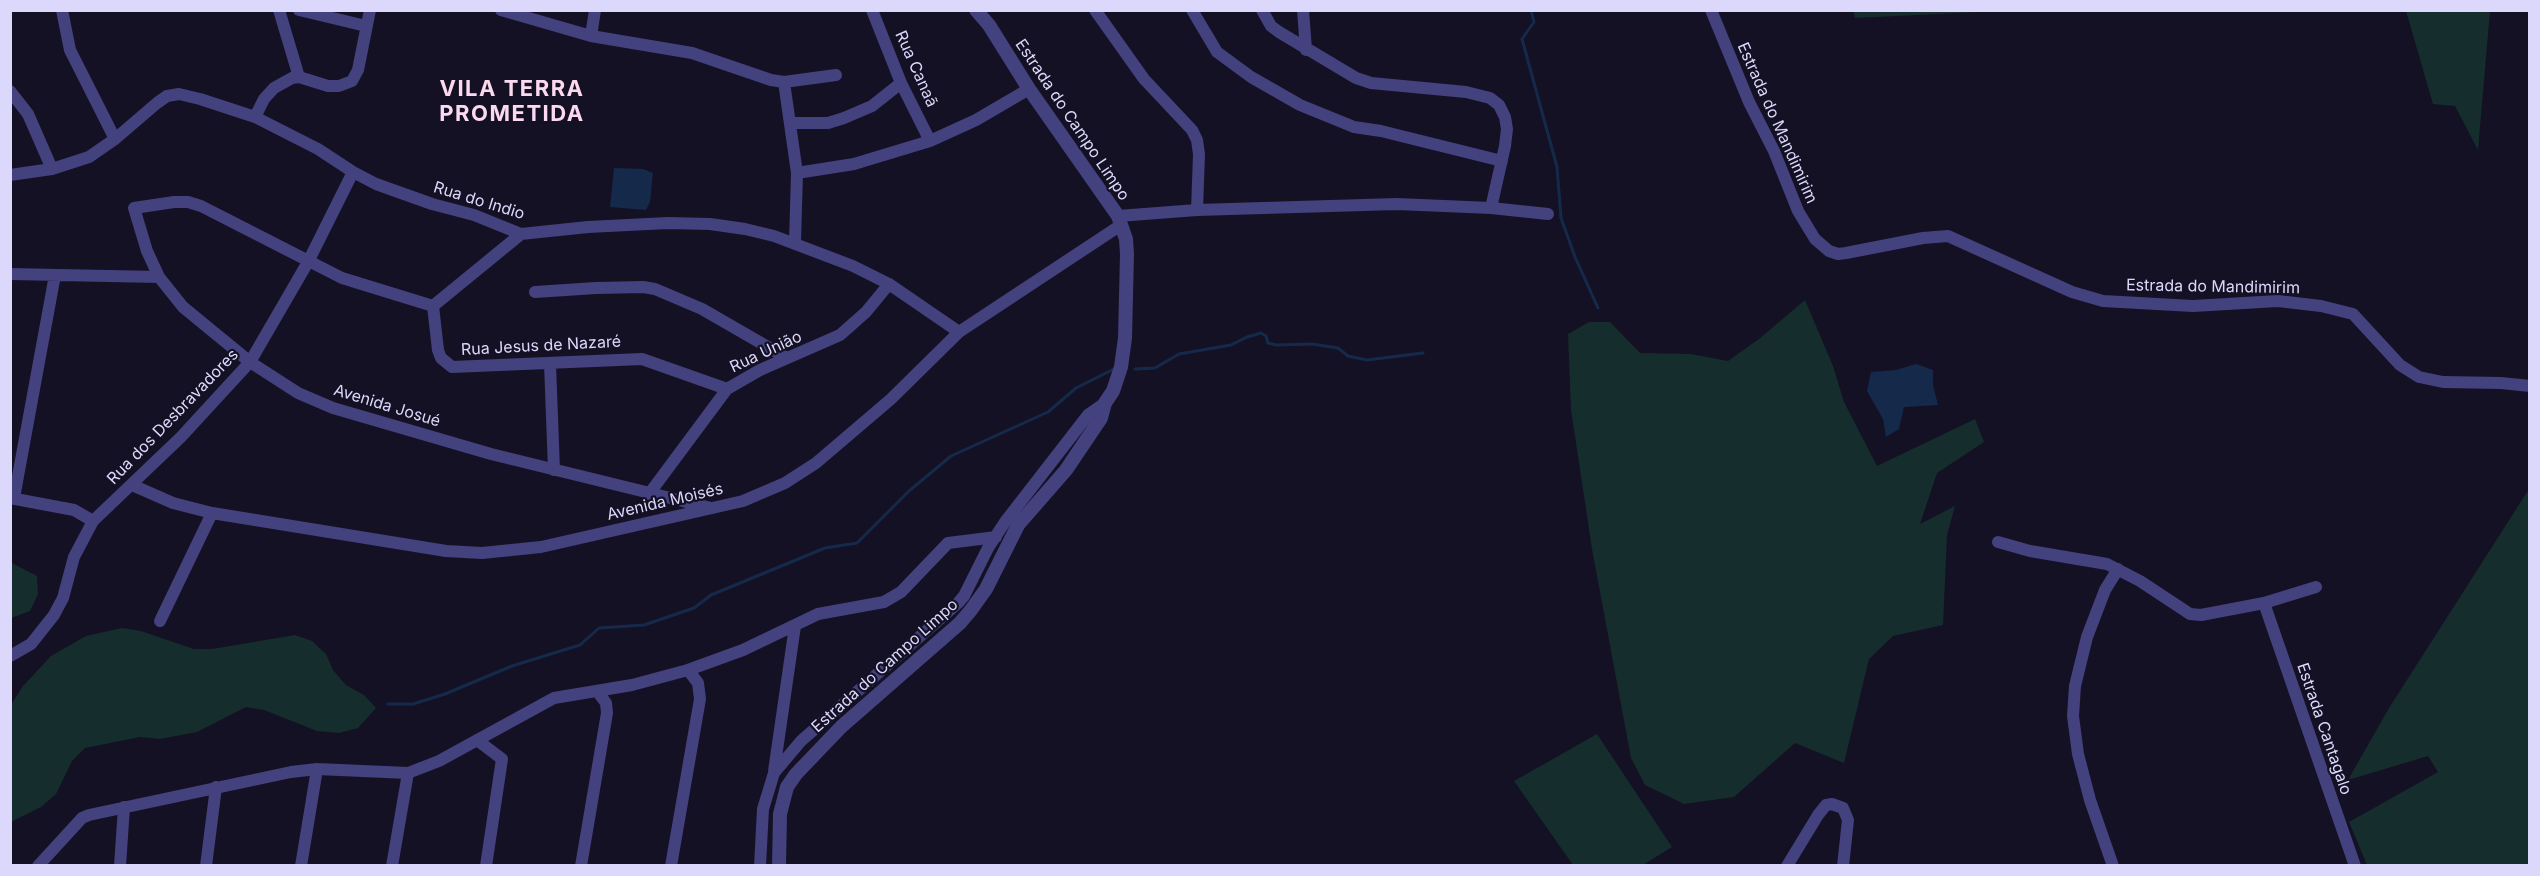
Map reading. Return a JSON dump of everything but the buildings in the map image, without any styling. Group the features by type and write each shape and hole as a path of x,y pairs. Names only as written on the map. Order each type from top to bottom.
{"street":[{"path":"62,10 70,50 115,139"},
{"path":"279,10 300,77"},
{"path":"299,10 366,26"},
{"path":"255,117 264,99 283,81 300,77 328,86 348,84 355,76 370,10"},
{"path":"501,10 591,36 692,53 784,82 836,75"},
{"path":"591,36 596,10"},
{"name":"Rua Canaã","path":"872,10 900,83 930,141"},
{"name":"Estrada do Campo Limpo","path":"779,866 780,814 787,787 796,774 841,728 960,623 971,610 986,589 1018,525 1066,470 1087,441 1101,418 1105,403 1113,391 1120,367 1125,338 1127,254 1126,239 1120,220 1029,89 989,25 976,10"},
{"name":"Estrada do Campo Limpo","path":"988,10 989,25"},
{"path":"1095,10 1144,79 1192,130 1197,140 1199,154 1197,210"},
{"path":"1192,10 1217,52 1251,77 1300,105 1354,127 1382,131 1502,161"},
{"path":"1262,10 1270,26 1341,71 1371,83 1466,92 1490,98 1499,105 1506,123 1502,161 1491,208"},
{"path":"1303,10 1306,50"},
{"name":"Estrada do Mandimirim","path":"1711,10 1749,102 1774,151 1798,211 1815,239 1829,251 1838,254 1923,238 1948,237 2072,292 2103,301 2193,306 2278,301 2321,306 2353,314 2400,365 2419,377 2443,382 2529,386"},
{"path":"784,82 797,173 795,243"},
{"path":"790,123 828,123 844,118 872,106 900,83"},
{"path":"797,173 854,164 930,141 976,120 1029,89"},
{"path":"10,91 28,114 52,170"},
{"name":"Rua do Indio","path":"10,175 52,170 89,157 115,139 157,103 173,95 200,99 255,117 318,149 353,172 416,199 474,214 521,234 620,225 710,224 745,229 795,243 853,266 889,284 959,332"},
{"name":"Rua dos Desbravadores","path":"10,656 31,644 54,615 63,598 74,557 93,521 209,408 250,362 308,262 353,172"},
{"name":"Avenida Josué","path":"308,262 212,210 188,202 134,208 147,251 159,277 183,307 250,362 298,393 333,408 554,470 715,509"},
{"path":"1120,220 1197,210 1397,204 1491,208 1548,214"},
{"name":"Avenida Moisés","path":"132,485 173,503 212,513 446,551 482,553 541,547 715,509 763,494 816,463 891,399 959,332 1120,220"},
{"path":"308,262 342,278 433,306 450,289 521,234"},
{"path":"10,274 159,277"},
{"path":"55,275 12,498 74,510 93,521"},
{"name":"Rua União","path":"649,494 727,389 760,370 840,335 861,318 889,284"},
{"path":"535,292 596,288 655,289 702,309 787,358"},
{"name":"Rua Jesus de Nazaré","path":"433,306 438,350 445,363 452,367 642,359 727,389"},
{"path":"550,364 554,470"},
{"path":"774,773 801,741 958,603 1005,522 1088,415 1105,403"},
{"path":"160,621 212,513"},
{"path":"38,866 82,818 124,807 316,769 408,773 439,761 554,698 632,685 688,670 743,650 824,613 884,602 901,592 948,543 996,537"},
{"path":"1998,542 2030,551 2094,560 2118,569 2190,614 2201,615 2264,603 2316,587"},
{"path":"2113,866 2090,800 2078,754 2073,716 2075,686 2086,637 2105,590 2118,569"},
{"name":"Estrada Cantagalo","path":"2264,603 2355,866"},
{"path":"760,866 763,809 774,773 795,626"},
{"path":"671,866 700,699 698,683 688,670"},
{"path":"581,866 607,712 606,703 597,691"},
{"path":"477,740 502,759 486,866"},
{"path":"301,866 316,769"},
{"path":"392,866 408,773"},
{"path":"206,866 216,787"},
{"path":"1787,866 1818,815 1826,805 1832,804 1843,808 1848,820 1843,866"},
{"path":"120,866 124,807"}],"green space":[{"path":"1853,10 1999,10 1999,11 1855,18"},
{"path":"2406,11 2490,11 2478,150 2455,106 2433,104"},
{"path":"1805,300 1833,366 1844,402 1877,466 1975,419 1984,442 1937,473 1920,524 1955,506 1947,535 1943,625 1893,636 1869,659 1844,763 1795,743 1734,797 1684,804 1645,785 1631,758 1592,549 1571,410 1568,334 1589,322 1610,322 1640,353 1691,354 1728,361 1759,339"},
{"path":"2529,489 2529,865 2367,865 2349,822 2438,772 2428,756 2348,780 2389,708"},
{"path":"10,562 37,576 38,594 30,611 11,618"},
{"path":"122,628 141,631 194,649 212,649 295,635 312,641 326,654 333,670 346,685 364,695 376,708 358,728 339,733 317,731 264,710 246,707 197,732 160,739 140,737 85,748 72,761 56,794 41,807 11,822 11,705 23,686 51,656 86,636"},
{"path":"1597,734 1672,847 1643,865 1573,865 1514,781"}],"water":[{"path":"614,168 643,169 653,173 650,202 646,210 610,207"},
{"path":"1916,364 1933,370 1933,385 1938,405 1904,407 1899,429 1886,437 1883,419 1867,391 1871,372 1896,370"}],"waterway":[{"path":"1531,10 1534,22 1522,39 1557,167 1561,218 1575,257 1598,308"},
{"path":"1135,369 1155,368 1179,354 1231,345 1261,333 1266,336 1268,343 1276,345 1312,344 1338,348 1348,356 1367,360 1423,353"},
{"path":"388,704 413,704 445,694 512,666 580,645 599,628 644,625 694,608 711,595 825,548 857,543 909,491 951,456 1048,412 1076,388 1114,369"}],"district":[{"name":"VILA TERRA PROMETIDA","path":"512,102"}]}
